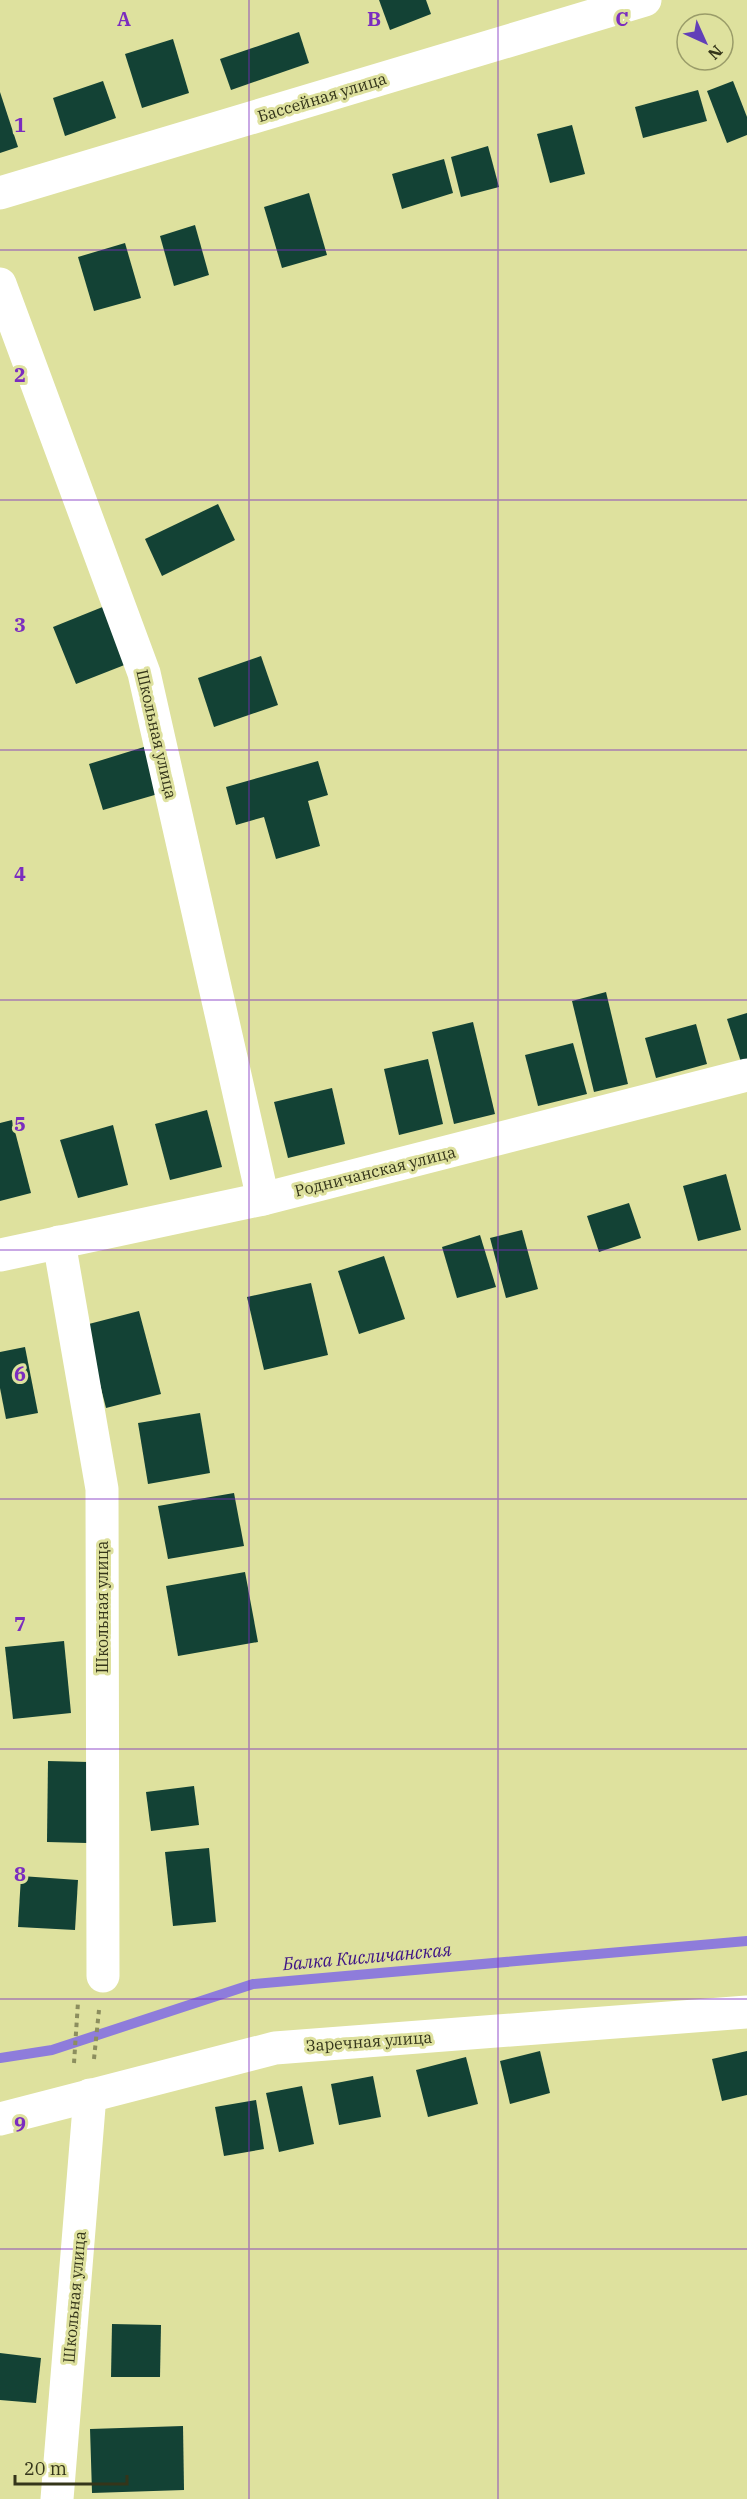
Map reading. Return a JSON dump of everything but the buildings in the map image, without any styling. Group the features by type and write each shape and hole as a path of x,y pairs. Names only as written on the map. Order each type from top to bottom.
{"street":[{"name":"Бассейная улица","path":"0,193 645,0"},
{"name":"Школьная улица","path":"0,284 144,673 263,1199"},
{"name":"Родничанская улица","path":"0,1255 263,1199 747,1075"},
{"name":"Школьная улица","path":"59,1242 102,1489 103,1971"},
{"name":"Заречная улица","path":"0,2119 275,2048 747,2012"},
{"name":"Школьная улица","path":"57,2499 88,2096"}],"path":[{"path":"88,2096 103,1971"},
{"path":"88,2096 73,2074 78,2002 103,1971"}],"waterway":[{"name":"Балка Кисличанская","path":"0,2058 52,2050 253,1984 747,1941"}]}
